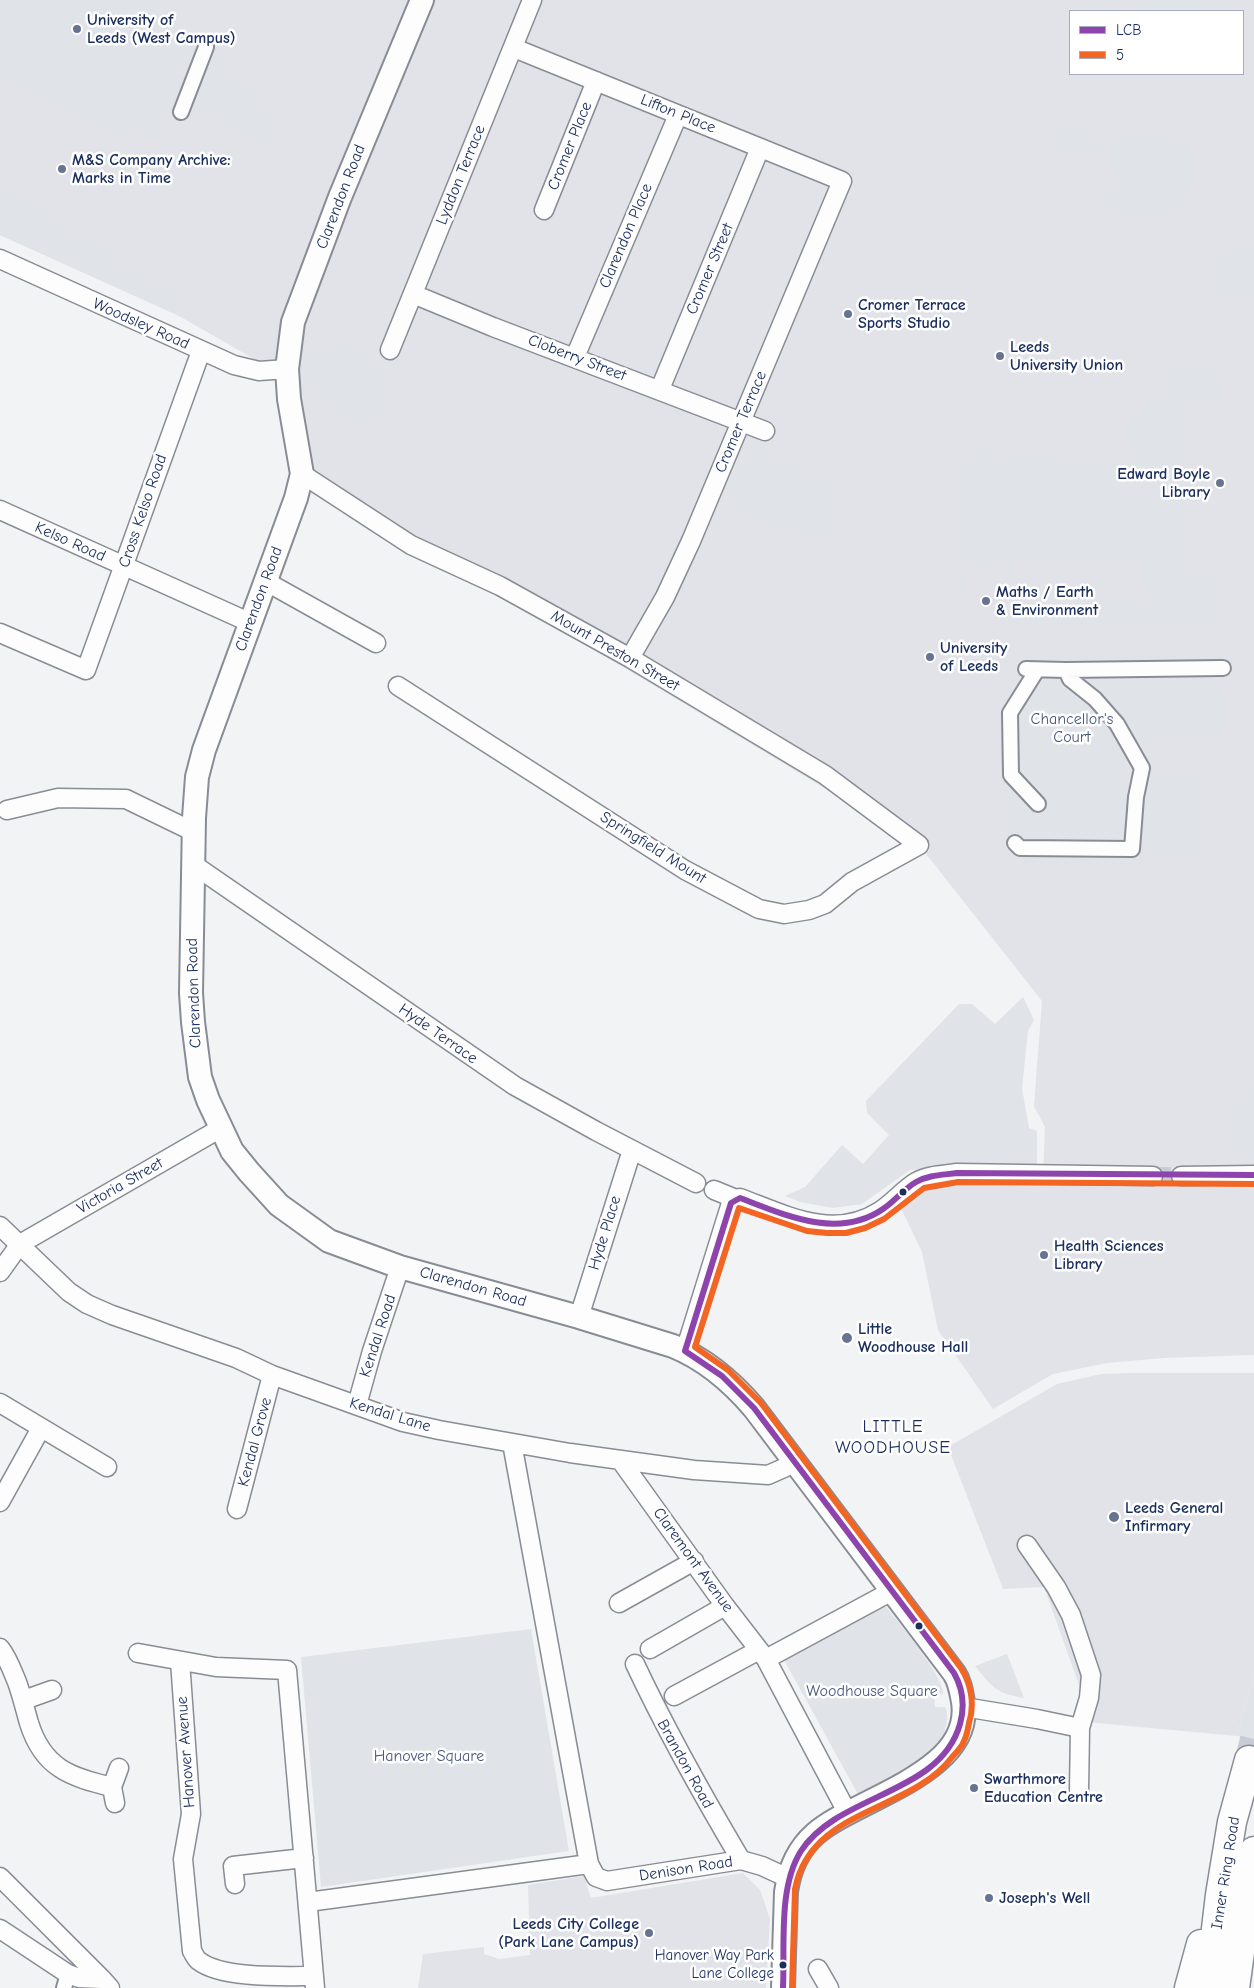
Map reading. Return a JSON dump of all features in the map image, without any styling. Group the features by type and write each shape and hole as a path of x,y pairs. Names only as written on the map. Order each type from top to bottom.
{"highway":[{"name":"Inner Ring Road","path":"1209,1988 1220,1895 1232,1822 1249,1760"},
{"name":"Inner Ring Road","path":"1234,1988 1254,1851"},
{"path":"1189,1988 1198,1951 1220,1895"},
{"path":"1241,1939 1253,1988"}],"street":[{"name":"Clarendon Road","path":"422,0 344,188 293,322 287,369 289,399 302,474 296,498 204,750 197,777 191,993 195,1048 200,1077 232,1152 279,1206 329,1241 400,1267 579,1317 686,1352 716,1370 737,1388 954,1673 960,1686 964,1707"},
{"name":"Lyddon Terrace","path":"390,350 532,0"},
{"path":"181,112 206,47"},
{"name":"Lifton Place","path":"514,48 842,181"},
{"name":"Cromer Place","path":"544,210 596,81"},
{"name":"Clarendon Place","path":"575,357 678,114"},
{"name":"Cromer Street","path":"660,390 760,148"},
{"name":"Cromer Terrace","path":"630,658 665,597 688,549 842,181"},
{"name":"Woodsley Road","path":"0,259 234,365 259,371 287,369"},
{"name":"Cloberry Street","path":"413,294 493,327 765,431"},
{"name":"Cross Kelso Road","path":"0,633 86,670 201,351"},
{"name":"Mount Preston Street","path":"302,474 411,545 500,586 630,658 825,776 919,845"},
{"name":"Kelso Road","path":"0,510 124,567 251,622"},
{"path":"265,581 376,643"},
{"path":"1038,804 1011,775 1010,713 1032,670 1223,668"},
{"path":"1015,843 1020,848 1132,849 1136,797 1142,768 1117,724 1091,694 1070,679 1066,670"},
{"name":"Springfield Mount","path":"398,686 685,870 759,909 784,914 809,910 825,904 852,882 919,845"},
{"path":"7,810 58,798 126,799 194,832"},
{"name":"Hyde Terrace","path":"194,865 484,1066 553,1108 696,1183"},
{"name":"Victoria Street","path":"20,1244 221,1128"},
{"name":"Hyde Place","path":"579,1317 632,1150"},
{"path":"714,1190 811,1224 834,1226 854,1223 867,1218 917,1181 933,1176 957,1173 1153,1176"},
{"path":"1181,1176 1254,1175"},
{"path":"686,1352 731,1203 736,1199"},
{"name":"Kendal Lane","path":"0,1226 69,1292 87,1304 112,1315 236,1358 272,1374 403,1422 439,1430 621,1461 694,1470 768,1475 795,1463"},
{"path":"0,1272 20,1244"},
{"name":"Kendal Road","path":"357,1406 372,1351 400,1267"},
{"name":"Kendal Grove","path":"237,1509 272,1374"},
{"path":"0,1403 107,1467"},
{"path":"0,1502 41,1428"},
{"path":"308,1902 589,1864 512,1442"},
{"name":"Claremont Avenue","path":"621,1461 725,1606 762,1654"},
{"path":"1027,1545 1056,1587 1071,1615 1091,1675 1089,1698 1080,1728 1080,1792"},
{"path":"619,1603 694,1562"},
{"path":"674,1696 892,1591"},
{"path":"650,1649 725,1606"},
{"path":"0,1648 6,1656 24,1700 29,1724 39,1747 61,1770 114,1795 119,1768"},
{"path":"138,1653 216,1667 287,1670 315,1982"},
{"path":"762,1654 847,1812"},
{"name":"Hanover Avenue","path":"180,1661 191,1814 183,1860 192,1951 198,1961 221,1970 315,1982"},
{"name":"Brandon Road","path":"634,1664 662,1723 741,1860"},
{"path":"24,1700 52,1690"},
{"path":"783,1988 788,1878 796,1860 814,1835 847,1812 927,1770 942,1757 959,1733 964,1707 1037,1718 1080,1728"},
{"path":"235,1884 233,1866 304,1858"},
{"name":"Denison Road","path":"589,1864 596,1877 608,1881 741,1860 762,1866 788,1878"},
{"path":"0,1877 106,1984"},
{"path":"0,1929 66,1981 79,1978 106,1984"},
{"path":"818,1969 829,1988"}],"shaded area":[{"name":"University of Leeds","path":"0,0 1254,0 1254,1355 1164,1358 1107,1363 1053,1374 993,1409 938,1330 922,1252 896,1198 957,1173 1043,1175 1045,1127 1034,1106 1042,1001 919,845 294,469 282,375 179,316 0,235"},
{"name":"Leeds General Infirmary","path":"1254,1373 1254,1672 1237,1736 1096,1723 1074,1716 1083,1696 1044,1587 1003,1589 948,1447 1057,1384 1101,1374"},
{"name":"Leeds City College (Park Lane Campus)","path":"743,1873 760,1890 770,1919 766,1988 418,1988 423,1954 484,1947 484,1954 499,1959 530,1955 528,1885 584,1876 591,1898"}],"green space":[{"path":"0,0 159,0 193,17 211,52 219,52 220,56 228,59 235,70 241,86 251,91 259,90 294,161 301,163 298,169 284,162 287,152 237,131 232,141 215,135 208,112 199,110 193,123 187,109 175,105 169,121 156,136 142,140 132,139 0,78"},
{"path":"1106,0 1208,0 1206,10 1168,10 1132,6"},
{"path":"1046,125 1105,132 1102,155 1042,149"},
{"path":"0,126 17,134 0,178"},
{"path":"1115,132 1194,142 1184,220 1102,209"},
{"path":"0,184 183,297 180,316 0,235"},
{"path":"1241,245 1254,249 1254,294 1240,299 1228,297 1219,291 1213,281 1212,269 1215,259 1225,250"},
{"path":"308,334 328,339 399,366 373,430 310,402 304,370"},
{"path":"1167,363 1214,366 1221,373 1223,403 1185,404 1186,563 1227,564 1228,622 1018,621 1023,612 1037,612 1036,603 1063,603 1064,600 1141,599 1141,557 1016,557 1015,581 1005,581 1005,569 966,569 965,605 957,605 957,464 971,447 1121,467 1130,416 1140,418 1145,398 1170,376"},
{"path":"748,441 822,473 845,504 845,522 815,541 731,508 722,501"},
{"name":"Chancellor's Court","path":"1223,662 1225,738 1135,741 1131,766 1132,779 1127,796 1125,851 1008,851 1006,663"},
{"path":"1154,775 1198,775 1199,857 1138,857 1140,805 1148,779"},
{"path":"1023,997 1034,1020 1028,1031 1022,1088 1029,1128 1037,1131 1037,1167 954,1166 910,1170 862,1204 833,1208 800,1202 785,1196 805,1187 842,1145 863,1164 889,1135 867,1113 866,1101 959,1004 972,1004 995,1024"},
{"path":"1254,1090 1254,1159 1237,1159 1233,1152 1233,1091"},
{"name":"Woodhouse Square","path":"884,1604 919,1648 936,1674 943,1694 934,1695 935,1707 945,1707 947,1722 943,1737 927,1759 859,1796 783,1658"},
{"name":"Hanover Square","path":"531,1629 569,1851 321,1887 301,1657"},
{"path":"1007,1654 1024,1698 1001,1692 975,1666"},
{"path":"1254,1672 1254,1739 1237,1736"}],"tunnel":[{"path":"1153,1176 1181,1176"},
{"path":"1249,1760 1254,1739"}],"transit line":[{"name":"LCB","path":"783,1988 786,1899 794,1865 801,1851 818,1832 839,1817 911,1780 932,1766 949,1747 960,1724 962,1698 954,1673 754,1408 722,1376 685,1351 731,1203 740,1198 793,1217 811,1222 830,1224 848,1223 866,1218 883,1209 916,1182 925,1178 957,1173 1254,1175"},
{"name":"5","path":"792,1988 795,1889 805,1862 821,1842 841,1826 913,1789 935,1775 958,1751 963,1743 971,1716 972,1701 970,1687 961,1668 761,1403 728,1370 695,1347 739,1208 807,1231 846,1233 865,1228 884,1219 924,1188 958,1182 1254,1184"}],"place":[{"name":"University of Leeds (West Campus)","path":"77,29"},
{"name":"M&S Company Archive: Marks in Time","path":"62,169"},
{"name":"Cromer Terrace Sports Studio","path":"848,314"},
{"name":"Leeds University Union","path":"1000,356"},
{"name":"Edward Boyle Library","path":"1220,483"},
{"name":"Maths / Earth & Environment","path":"986,601"},
{"name":"University of Leeds","path":"930,657"},
{"name":"Health Sciences Library","path":"1044,1255"},
{"name":"Little Woodhouse Hall","path":"847,1338"},
{"name":"Leeds General Infirmary","path":"1114,1517"},
{"name":"Swarthmore Education Centre","path":"974,1788"},
{"name":"Joseph's Well","path":"989,1898"},
{"name":"Leeds City College (Park Lane Campus)","path":"649,1933"},
{"name":"Hanover Way Park Lane College","path":"783,1965"}],"district":[{"name":"LITTLE WOODHOUSE","path":"893,1437"}]}
